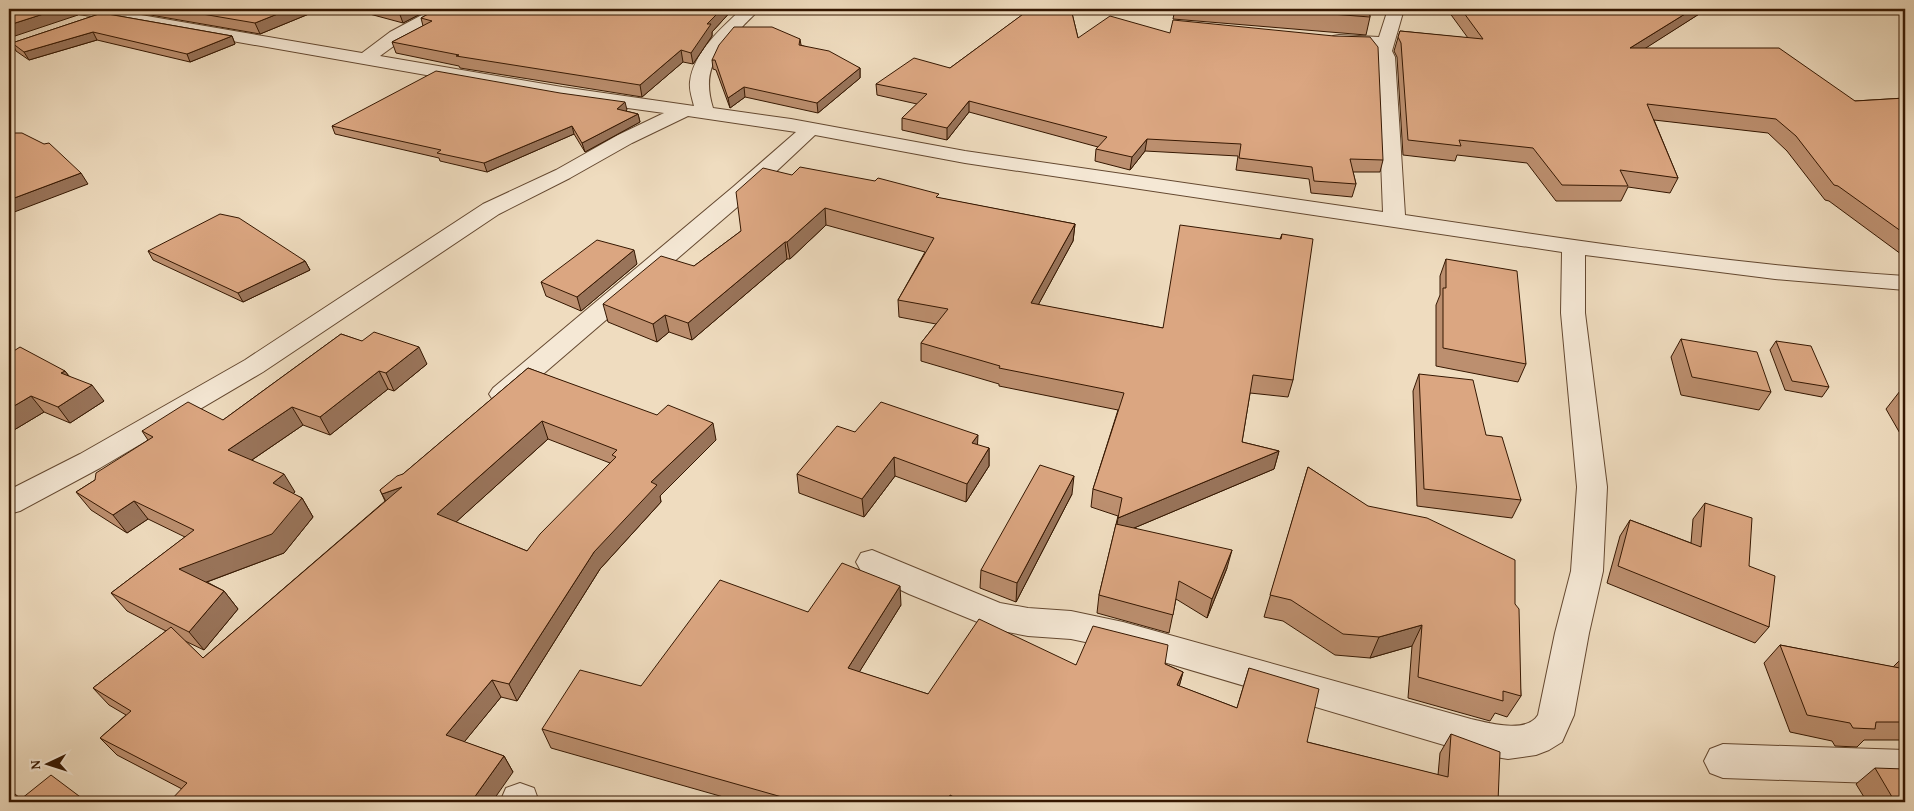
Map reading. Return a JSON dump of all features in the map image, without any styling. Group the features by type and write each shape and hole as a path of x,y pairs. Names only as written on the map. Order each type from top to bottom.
{"street":[{"path":"366,58 396,36 444,9"},
{"path":"695,111 700,72 715,48 734,25 751,9"},
{"path":"1394,220 1384,51 1396,9"},
{"path":"75,17 105,13 562,93 810,128 965,157 1574,247 1775,272 1905,283"},
{"path":"1321,39 1373,41 1384,51"},
{"path":"9,503 98,457 246,371 491,209 563,174 625,139 695,111"},
{"path":"489,405 741,192 810,128"},
{"path":"872,562 921,585 997,616 1028,622 1071,625 1122,636 1471,736 1505,742 1526,740 1544,734 1552,726 1556,715 1587,571 1592,487 1573,312 1574,247"},
{"path":"1723,761 1905,767"}],"building":[{"path":"9,9 59,9 9,25"},
{"path":"173,9 290,9 255,23"},
{"path":"386,9 405,9 399,12"},
{"path":"437,9 722,9 707,24 711,24 691,53 681,50 640,85 456,56 459,55 392,42 432,21 421,18"},
{"path":"1030,9 1071,9 1078,38 1110,16 1170,33 1173,20 1334,36 1370,37 1378,47 1383,160 1350,159 1356,184 1314,181 1312,167 1239,158 1241,144 1147,139 1132,157 1096,149 1107,137 969,101 947,128 902,118 927,94 876,84 914,58 950,68"},
{"path":"1266,9 1369,9 1370,17"},
{"path":"1461,9 1693,9 1630,48 1779,48 1855,101 1905,98 1905,234 1834,185 1796,136 1776,119 1647,104 1678,178 1620,170 1628,186 1562,185 1533,148 1459,140 1461,146 1408,140 1401,43 1398,37 1400,31 1483,39"},
{"path":"102,13 232,36 187,54 93,32 24,52 12,43"},
{"path":"734,27 772,27 800,39 799,45 829,51 860,68 817,103 744,87 728,98 715,60 712,60 719,45"},
{"path":"436,71 560,93 625,102 617,109 638,114 582,143 572,126 484,163 437,153 441,150 332,126"},
{"path":"9,133 22,133 44,144 49,143 81,173 9,200"},
{"path":"800,167 875,181 878,178 939,194 936,197 1075,224 1031,303 1163,328 1180,225 1281,239 1282,234 1313,239 1293,380 1253,375 1242,442 1279,451 1118,518 1122,498 1093,489 1124,393 999,368 1000,366 921,343 948,309 898,300 934,238 825,208 787,242 688,323 665,315 653,324 603,304 661,256 694,266 741,231 736,192 763,168 792,175"},
{"path":"220,214 239,218 305,261 238,293 148,251"},
{"path":"597,240 634,250 577,297 541,282"},
{"path":"1446,259 1517,271 1526,364 1443,348 1443,288 1446,288"},
{"path":"374,332 419,347 386,373 379,371 320,417 292,407 228,450 284,474 273,483 302,498 272,534 179,569 224,591 189,632 111,593 194,530 134,501 113,515 76,492 95,480 96,473 153,437 142,431 188,402 223,420 341,334 362,341"},
{"path":"1681,339 1757,352 1771,392 1692,377"},
{"path":"1776,341 1811,346 1829,387 1792,381"},
{"path":"20,347 65,371 61,373 92,385 58,407 31,396 9,409 9,354"},
{"path":"528,368 657,415 668,405 713,423 651,482 657,485 594,552 509,684 492,680 446,735 504,756 471,802 169,802 187,783 100,738 131,711 93,688 171,627 203,658 402,487 382,494 380,490 397,476 403,474","holes":["542,421 617,450 612,455 616,457 540,534 527,551 437,514"]},
{"path":"1419,374 1473,380 1486,435 1502,437 1521,500 1424,489"},
{"path":"1900,391 1905,391 1905,399"},
{"path":"881,402 978,435 972,443 989,448 967,484 894,457 862,499 797,474 837,426 855,432"},
{"path":"1040,465 1074,476 1017,583 981,570"},
{"path":"1308,467 1368,506 1427,518 1515,560 1515,604 1519,609 1521,696 1503,691 1503,701 1418,677 1422,625 1379,637 1343,634 1291,600 1270,595"},
{"path":"1705,503 1752,518 1749,566 1775,576 1769,627 1618,566 1630,520 1701,547"},
{"path":"1116,524 1232,550 1212,599 1179,581 1173,615 1099,595"},
{"path":"842,563 900,586 848,668 928,694 979,619 1076,665 1093,626 1168,645 1165,664 1183,672 1177,685 1237,708 1249,668 1319,689 1307,742 1448,777 1451,734 1500,752 1498,802 963,802 950,795 948,802 796,802 542,729 580,670 641,686 720,580 808,612"},
{"path":"1780,645 1905,669 1905,722 1876,722 1875,729 1853,728 1850,723 1807,715"},
{"path":"1875,768 1905,769 1905,802 1895,802"},
{"path":"51,775 87,802 9,802 9,789 21,799"}]}
